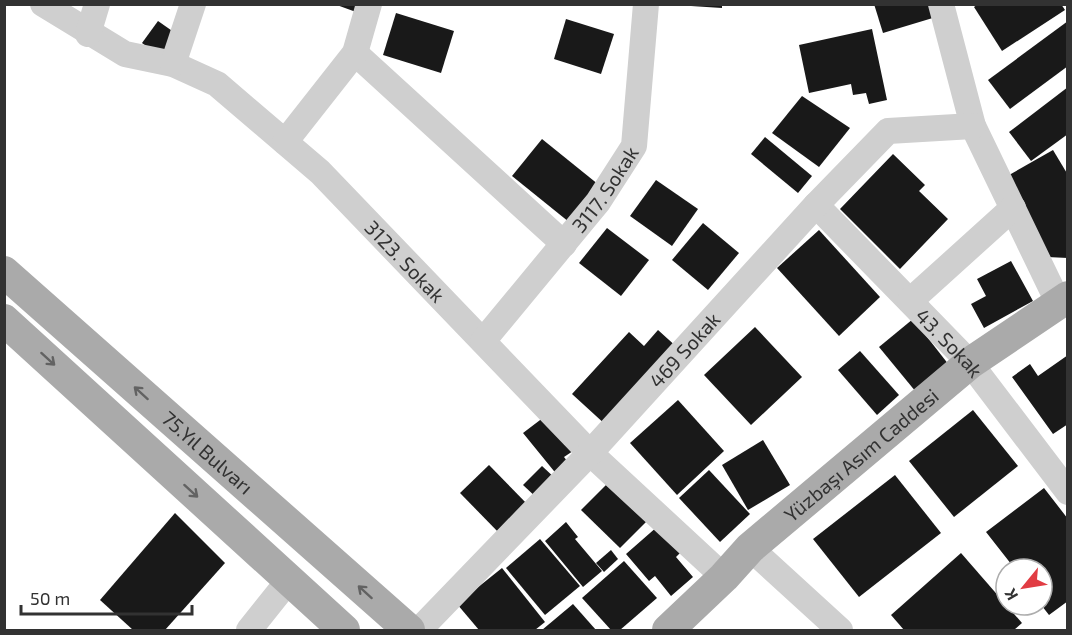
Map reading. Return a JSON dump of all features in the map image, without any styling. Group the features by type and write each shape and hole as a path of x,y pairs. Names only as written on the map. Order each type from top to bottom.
{"main road":[{"name":"75.Yıl Bulvarı","path":"4,272 409,630"},
{"name":"Yüzbaşı Asım Caddesi","path":"668,630 724,577 750,548 970,363 1063,301"},
{"name":"75.Yıl Bulvarı","path":"4,320 344,630"}],"street":[{"name":"3123. Sokak","path":"43,4 88,34 125,54 173,64 217,84 320,172 591,453 724,577"},
{"path":"88,34 97,4"},
{"path":"173,64 193,4"},
{"path":"285,142 355,53 369,4"},
{"name":"3117. Sokak","path":"483,341 598,202 634,146 646,4"},
{"path":"941,4 973,126 1013,208 1063,301"},
{"path":"355,53 564,244"},
{"name":"469 Sokak","path":"419,630 591,453 816,205 888,131 973,126"},
{"name":"43. Sokak","path":"816,205 970,363 1068,492"},
{"path":"910,301 1013,208"},
{"path":"750,548 840,630"},
{"path":"249,630 289,580"}],"building":[{"path":"334,4 358,4 356,12"},
{"path":"691,4 722,4 722,8 691,6"},
{"path":"874,4 932,4 936,17 883,33"},
{"path":"978,4 1061,4 1065,10 1002,51 974,7"},
{"path":"396,13 454,31 441,73 383,55"},
{"path":"566,19 614,34 601,74 554,59"},
{"path":"158,21 178,35 162,58 142,43"},
{"path":"1068,21 1068,66 1010,109 988,80"},
{"path":"872,29 887,100 869,104 866,93 853,95 851,84 809,93 799,45"},
{"path":"1068,87 1068,134 1031,161 1009,132"},
{"path":"802,96 850,128 819,167 772,133"},
{"path":"765,137 812,176 798,193 751,154"},
{"path":"542,139 599,185 569,222 512,176"},
{"path":"1053,150 1068,175 1068,258 1047,257 1002,179"},
{"path":"893,154 925,185 919,191 948,219 900,269 840,209"},
{"path":"656,180 698,209 672,246 630,216"},
{"path":"703,223 739,253 708,290 672,260"},
{"path":"607,228 649,260 621,296 579,263"},
{"path":"819,230 880,297 839,336 777,268"},
{"path":"1011,261 1033,301 984,328 971,304 986,296 977,279"},
{"path":"913,319 949,365 916,392 879,347"},
{"path":"755,327 802,377 751,425 704,375"},
{"path":"658,330 679,349 607,426 572,394 629,332 644,346"},
{"path":"860,351 899,395 877,415 838,370"},
{"path":"1068,355 1068,424 1053,434 1012,377 1030,364 1038,376"},
{"path":"678,400 724,451 677,495 630,443"},
{"path":"973,410 1018,466 954,517 909,461"},
{"path":"548,414 576,449 564,457 571,466 558,476 523,433"},
{"path":"763,440 790,485 748,510 722,465"},
{"path":"489,465 529,506 501,535 460,493"},
{"path":"542,466 557,480 538,499 523,485"},
{"path":"709,470 750,514 720,542 679,498"},
{"path":"895,475 941,533 859,597 813,539"},
{"path":"609,482 647,521 620,548 581,510"},
{"path":"1044,488 1068,519 1068,601 1054,611 1054,557 1006,557 986,532"},
{"path":"175,513 225,563 165,630 133,630 100,600"},
{"path":"566,522 578,537 575,539 602,571 583,587 545,541"},
{"path":"658,526 680,553 676,557 693,577 671,596 655,576 649,581 626,554"},
{"path":"540,539 580,586 545,615 506,568"},
{"path":"611,550 618,559 604,572 596,563"},
{"path":"961,553 994,591 994,617 1017,617 1022,623 1014,630 904,630 891,615"},
{"path":"624,561 657,598 620,630 611,630 582,598"},
{"path":"502,568 545,622 535,630 479,630 457,604"},
{"path":"573,604 596,630 542,630"}]}
